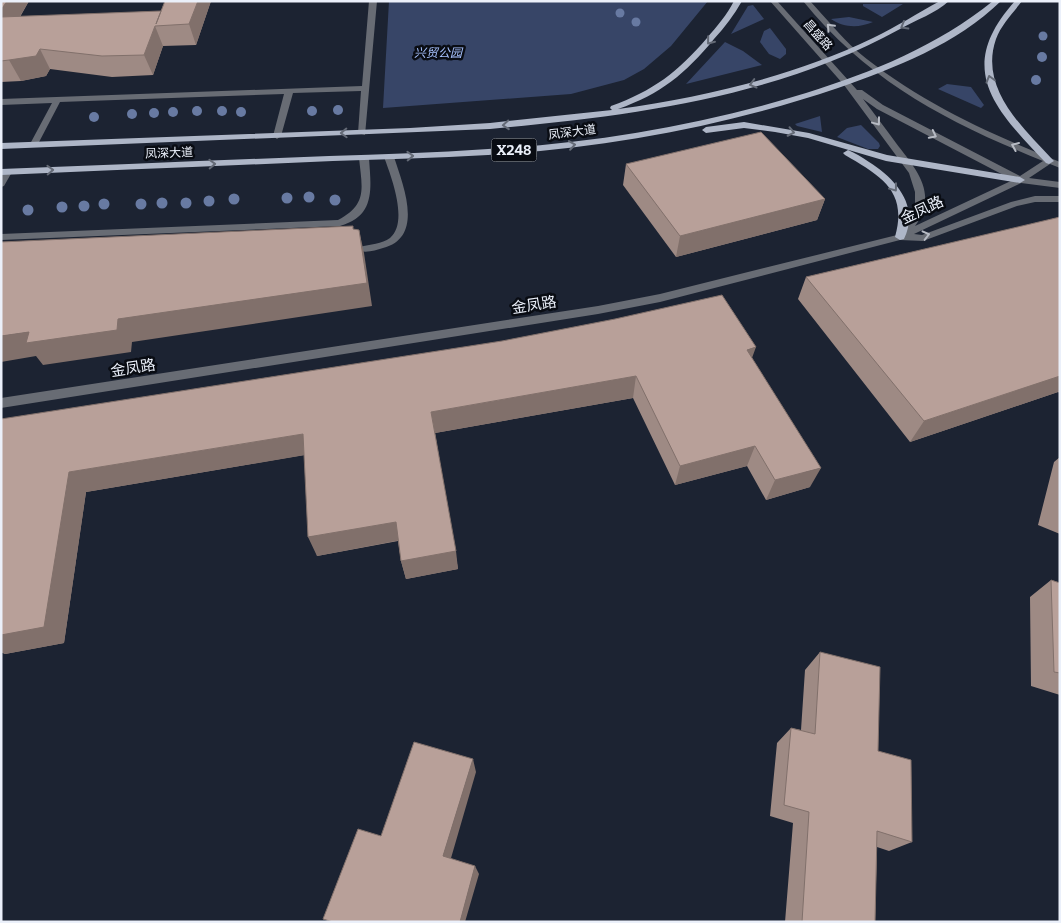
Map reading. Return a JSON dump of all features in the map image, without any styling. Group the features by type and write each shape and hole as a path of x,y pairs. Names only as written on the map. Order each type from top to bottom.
{"main road":[{"path":"587,118 633,101 674,79 692,63 731,15 738,1"},
{"name":"凤深大道","path":"1,146 362,133 494,126 587,118 738,88 827,61 896,31 946,1"},
{"name":"凤深大道","path":"4,172 490,152 557,147 621,138 744,114 879,72 952,36 998,1"},
{"path":"1019,1 996,31 988,49 990,81 1002,105 1021,131 1049,161"},
{"path":"621,138 744,125 775,129 826,141 875,156 1020,180"},
{"path":"826,141 873,168 893,185 902,199 905,214 905,222 900,237"}],"street":[{"path":"362,133 374,1"},
{"name":"昌盛路","path":"773,1 847,83"},
{"name":"昌盛路","path":"806,1 853,51 879,72 964,123 1060,166"},
{"path":"847,83 907,162 918,184 921,205 918,216 900,237"},
{"path":"847,83 880,107 1020,180 1060,185"},
{"path":"1,102 366,88"},
{"path":"276,136 289,91"},
{"path":"34,144 58,100"},
{"path":"364,249 394,240 402,228 403,213 401,200 389,157"},
{"path":"1,237 340,223 354,217 363,208 367,200 364,158"},
{"name":"金凤路","path":"1,403 598,310 660,298 900,237 1020,180 1049,161"},
{"path":"1,184 4,172"},
{"path":"900,237 923,238 1014,204 1035,200 1060,199"}],"green space":[{"name":"兴贸公园","path":"389,1 708,1 671,46 644,69 624,80 571,94 383,108"},
{"path":"863,4 903,4 882,17 863,6"},
{"path":"753,5 764,19 731,34 748,6"},
{"path":"849,17 873,22 852,26 841,24 831,19"},
{"path":"770,28 786,49 786,54 780,59 769,54 760,42 764,31"},
{"path":"725,42 743,51 762,65 686,84"},
{"path":"947,84 971,87 984,105 981,108 938,89"},
{"path":"820,116 822,132 795,124"},
{"path":"861,125 879,143 878,149 868,149 837,137 847,128"}],"building":[{"path":"1,1 7,1 1,10"},
{"path":"165,1 198,1 189,24 155,26 144,55 102,56 40,49 36,56 1,61 1,17 161,11 156,24"},
{"path":"761,132 825,199 680,236 626,164"},
{"path":"1060,217 1060,376 924,421 806,277"},
{"path":"353,226 353,229 359,230 367,283 118,319 117,330 26,343 29,332 1,336 1,242"},
{"path":"722,295 756,347 747,350 821,468 775,480 755,446 680,466 636,376 431,412 456,551 401,561 396,522 308,537 303,434 69,472 44,627 1,635 1,419 502,341 615,319"},
{"path":"1051,580 1060,583 1060,673 1054,672"},
{"path":"820,652 880,667 878,751 911,760 912,842 877,831 875,922 802,922 809,812 784,805 791,728 815,734"},
{"path":"414,742 473,759 443,856 475,866 460,922 333,922 323,919 358,829 381,836"}]}
